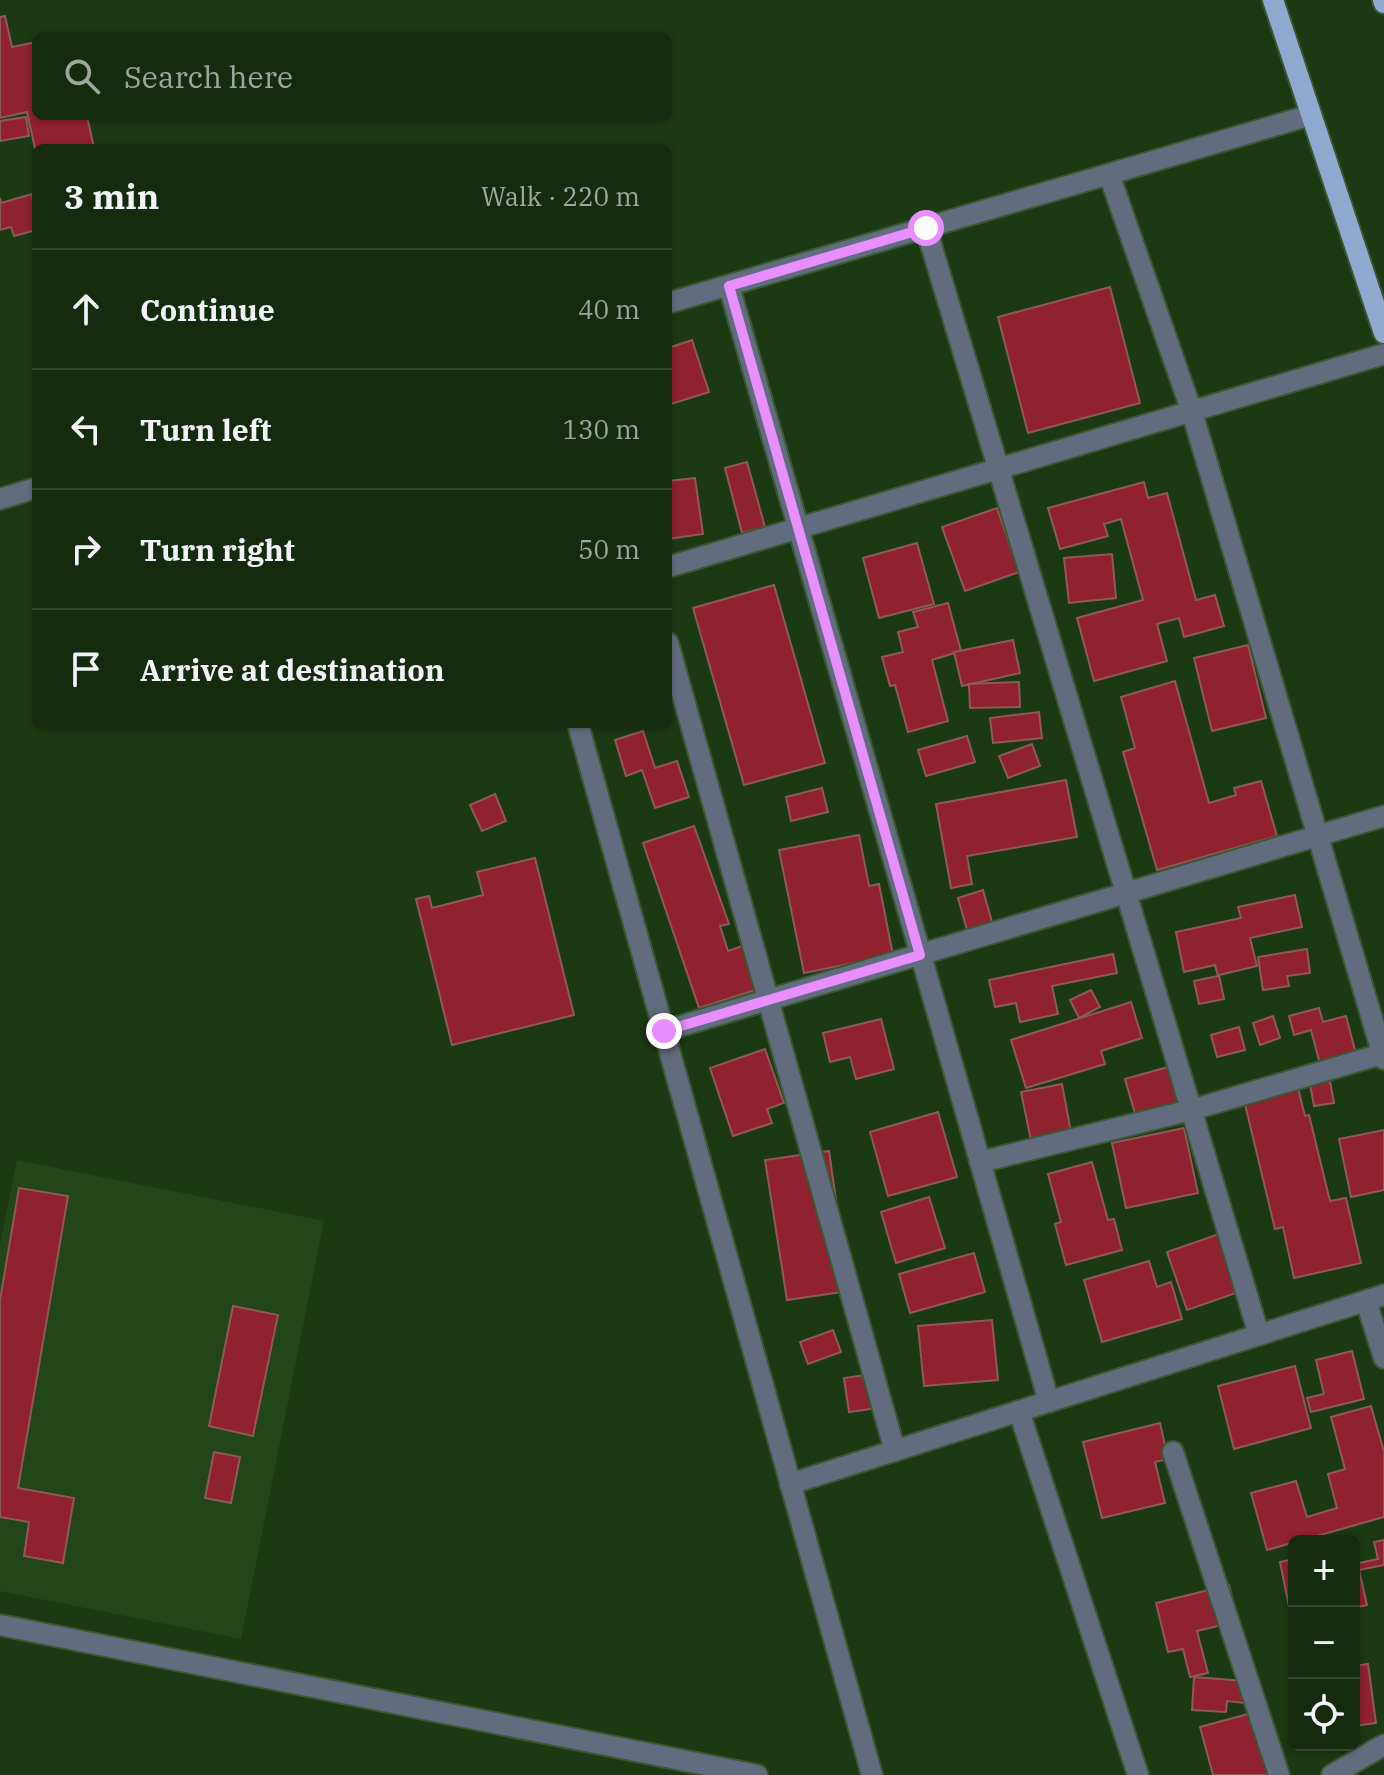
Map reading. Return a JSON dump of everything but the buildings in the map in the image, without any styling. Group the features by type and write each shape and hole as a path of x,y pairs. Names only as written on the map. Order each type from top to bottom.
{"main road":[{"path":"1273,0 1384,333"}],"street":[{"path":"672,302 1311,115"},
{"path":"980,1162 1191,1110 1383,1057 1320,835 1192,412 1109,174"},
{"path":"926,228 1259,1335"},
{"path":"729,286 1049,1402"},
{"path":"672,566 1384,354"},
{"path":"0,499 32,489"},
{"path":"672,657 895,1451"},
{"path":"579,728 872,1775"},
{"path":"664,1031 1384,816"},
{"path":"790,1484 1375,1298 1384,1358"},
{"path":"1019,1411 1138,1775"},
{"path":"1173,1452 1279,1775"},
{"path":"0,1625 757,1775"},
{"path":"1332,1775 1384,1745"}],"shaded area":[{"path":"17,1160 324,1221 241,1639 0,1591 0,1245"}],"route":[{"path":"664,1031 920,955 729,286 926,228"}]}
